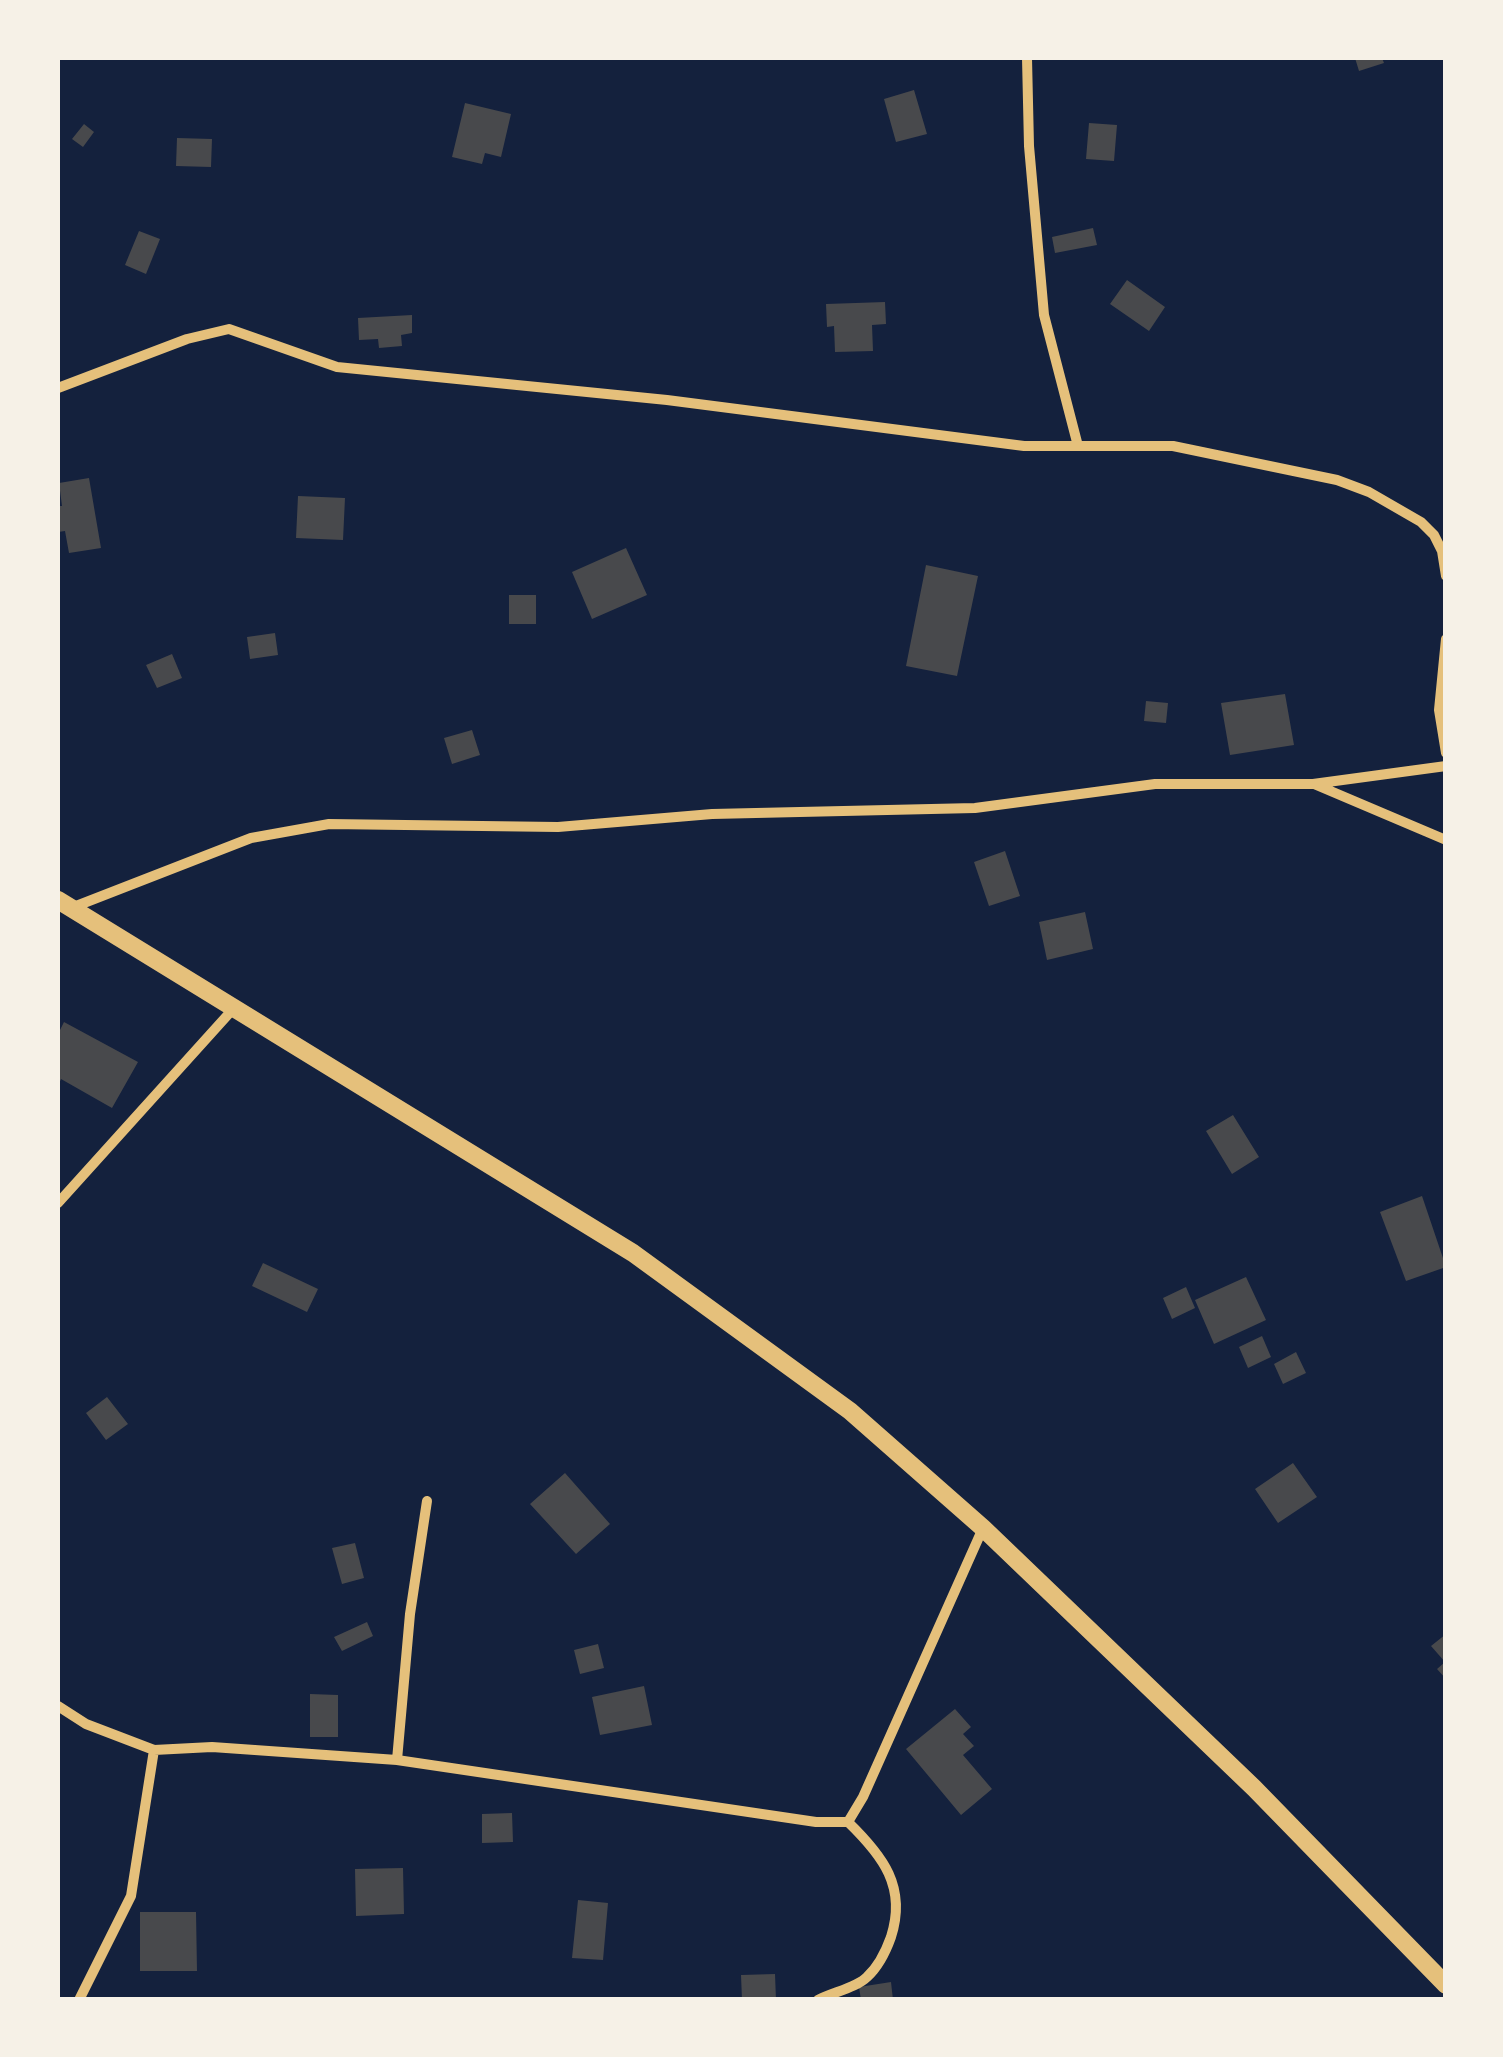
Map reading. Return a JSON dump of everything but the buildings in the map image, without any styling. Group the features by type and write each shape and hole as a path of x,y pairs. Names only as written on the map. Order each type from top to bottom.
{"street":[{"path":"1028,58 1029,146 1044,315 1078,446"},
{"path":"58,388 186,339 229,329 256,334 337,367 608,393 1024,446 1174,446 1337,480 1421,522 1442,551 1446,576"},
{"path":"1446,639 1440,710 1446,753"},
{"path":"64,904 251,838 329,824 558,827 712,814 975,808 1155,784 1313,784 1446,766"},
{"path":"1313,784 1446,840"},
{"path":"64,904 632,1253 850,1411 983,1528 1254,1788 1446,1986"},
{"path":"58,1203 234,1008"},
{"path":"398,1760 410,1614 427,1500"},
{"path":"848,1822 864,1797 983,1528"},
{"path":"58,1706 86,1724 154,1750 212,1747 398,1760 816,1822 848,1822 878,1851 895,1882 898,1916 886,1951 866,1979 818,2000"},
{"path":"78,2000 131,1896 154,1750"}]}
